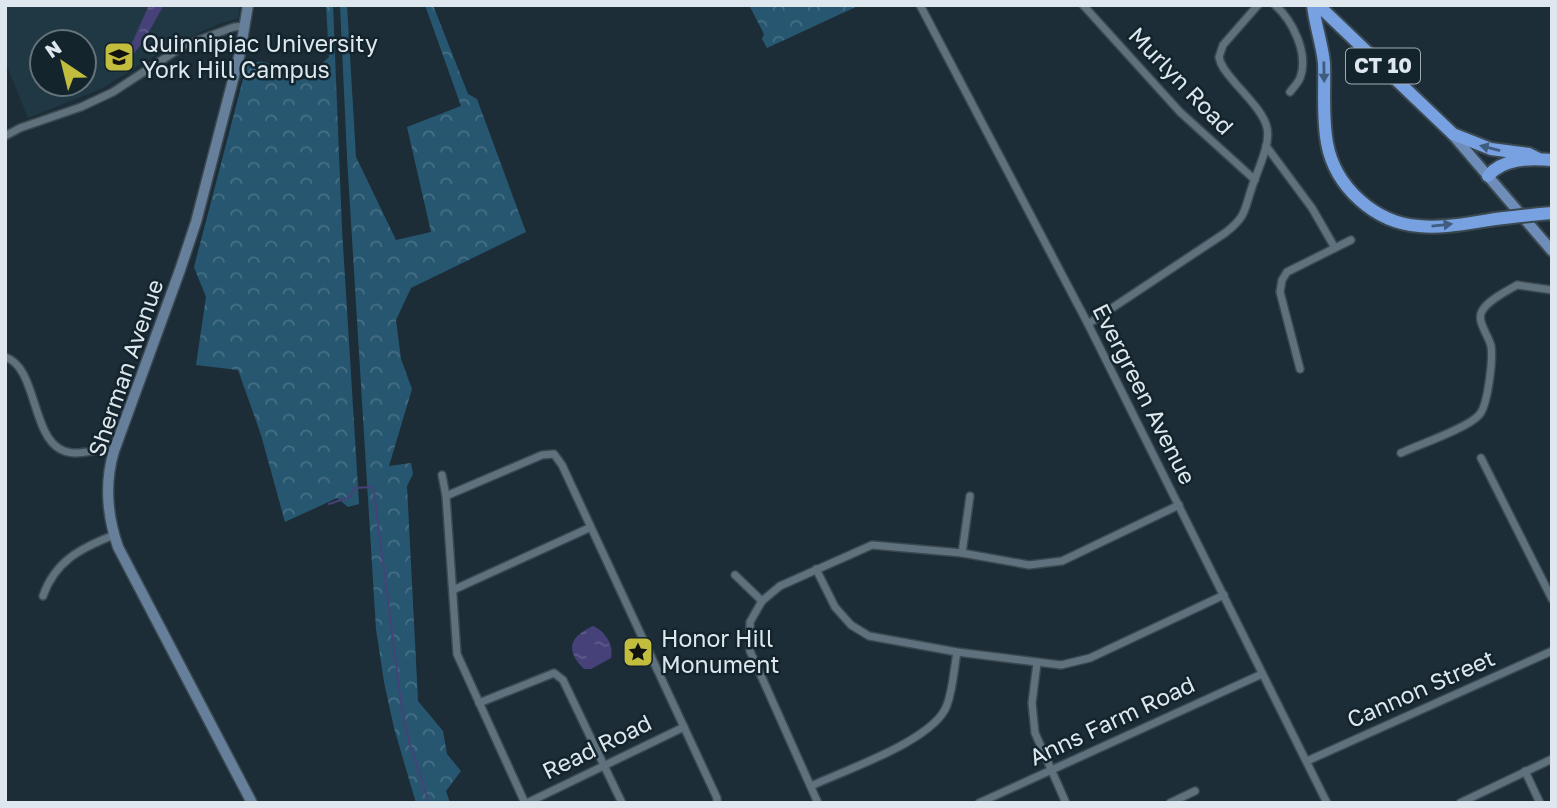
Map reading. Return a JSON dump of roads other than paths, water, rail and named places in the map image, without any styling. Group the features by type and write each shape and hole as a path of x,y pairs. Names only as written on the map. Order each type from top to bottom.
{"highway":[{"name":"CT 10","path":"1315,5 1447,129"},
{"path":"1315,5 1323,53 1326,142 1336,169 1351,192 1378,214 1414,226 1546,213"},
{"path":"1447,129 1482,147 1552,160"},
{"path":"1488,176 1503,165 1537,158"}],"main road":[{"name":"Sherman Avenue","path":"248,5 229,96 196,222 114,451 108,486 108,510 114,535 126,562 252,803"},
{"name":"CT 10","path":"1447,129 1552,251"}],"street":[{"name":"Evergreen Avenue","path":"920,5 1088,324 1327,803"},
{"name":"Murlyn Road","path":"1083,5 1180,112 1255,180"},
{"path":"1088,324 1235,225 1246,211 1269,131 1265,119 1224,69 1219,57 1223,45 1258,5"},
{"path":"1275,5 1291,23 1301,54 1301,75 1290,92"},
{"path":"5,136 113,92 185,46 234,27 244,26"},
{"path":"1266,146 1312,208 1335,248"},
{"path":"1300,369 1280,285 1287,272 1351,240"},
{"path":"1401,453 1479,415 1485,403 1491,356 1491,345 1480,316 1482,310 1517,285 1552,290"},
{"path":"5,357 16,364 48,435 57,447 70,452 104,449 114,451"},
{"path":"446,496 542,455 554,454 562,465 717,803"},
{"path":"1481,458 1552,599"},
{"path":"442,475 446,496 457,654 526,803"},
{"path":"962,553 970,496"},
{"path":"818,803 750,651 750,622 762,601 780,586 872,545 897,545 962,553 1029,565 1062,561 1179,505"},
{"path":"453,590 589,528"},
{"path":"43,596 56,569 65,559 114,535"},
{"path":"816,569 835,607 851,625 869,636 957,652 1061,665 1090,658 1224,595"},
{"path":"735,575 762,601"},
{"name":"Cannon Street","path":"1307,761 1552,651"},
{"path":"811,786 920,736 937,722 947,706 957,652"},
{"path":"1037,663 1032,703 1035,733 1066,803"},
{"path":"479,703 554,673 563,680 622,803"},
{"name":"Anns Farm Road","path":"979,803 1262,674"},
{"name":"Read Road","path":"526,803 684,727"},
{"path":"1460,803 1552,759"},
{"path":"1525,771 1540,803"},
{"path":"1170,803 1195,791"}],"water":[{"path":"149,5 164,5 143,42 131,57 127,58 127,54"},
{"path":"593,626 608,639 611,658 591,669 584,669 574,656 572,644 579,635"}],"waterway":[{"path":"329,504 350,497 354,488 372,487 374,492 401,703 409,742 429,803"}],"place":[{"name":"Quinnipiac University York Hill Campus","path":"119,57"},
{"name":"Honor Hill Monument","path":"638,652"}]}
